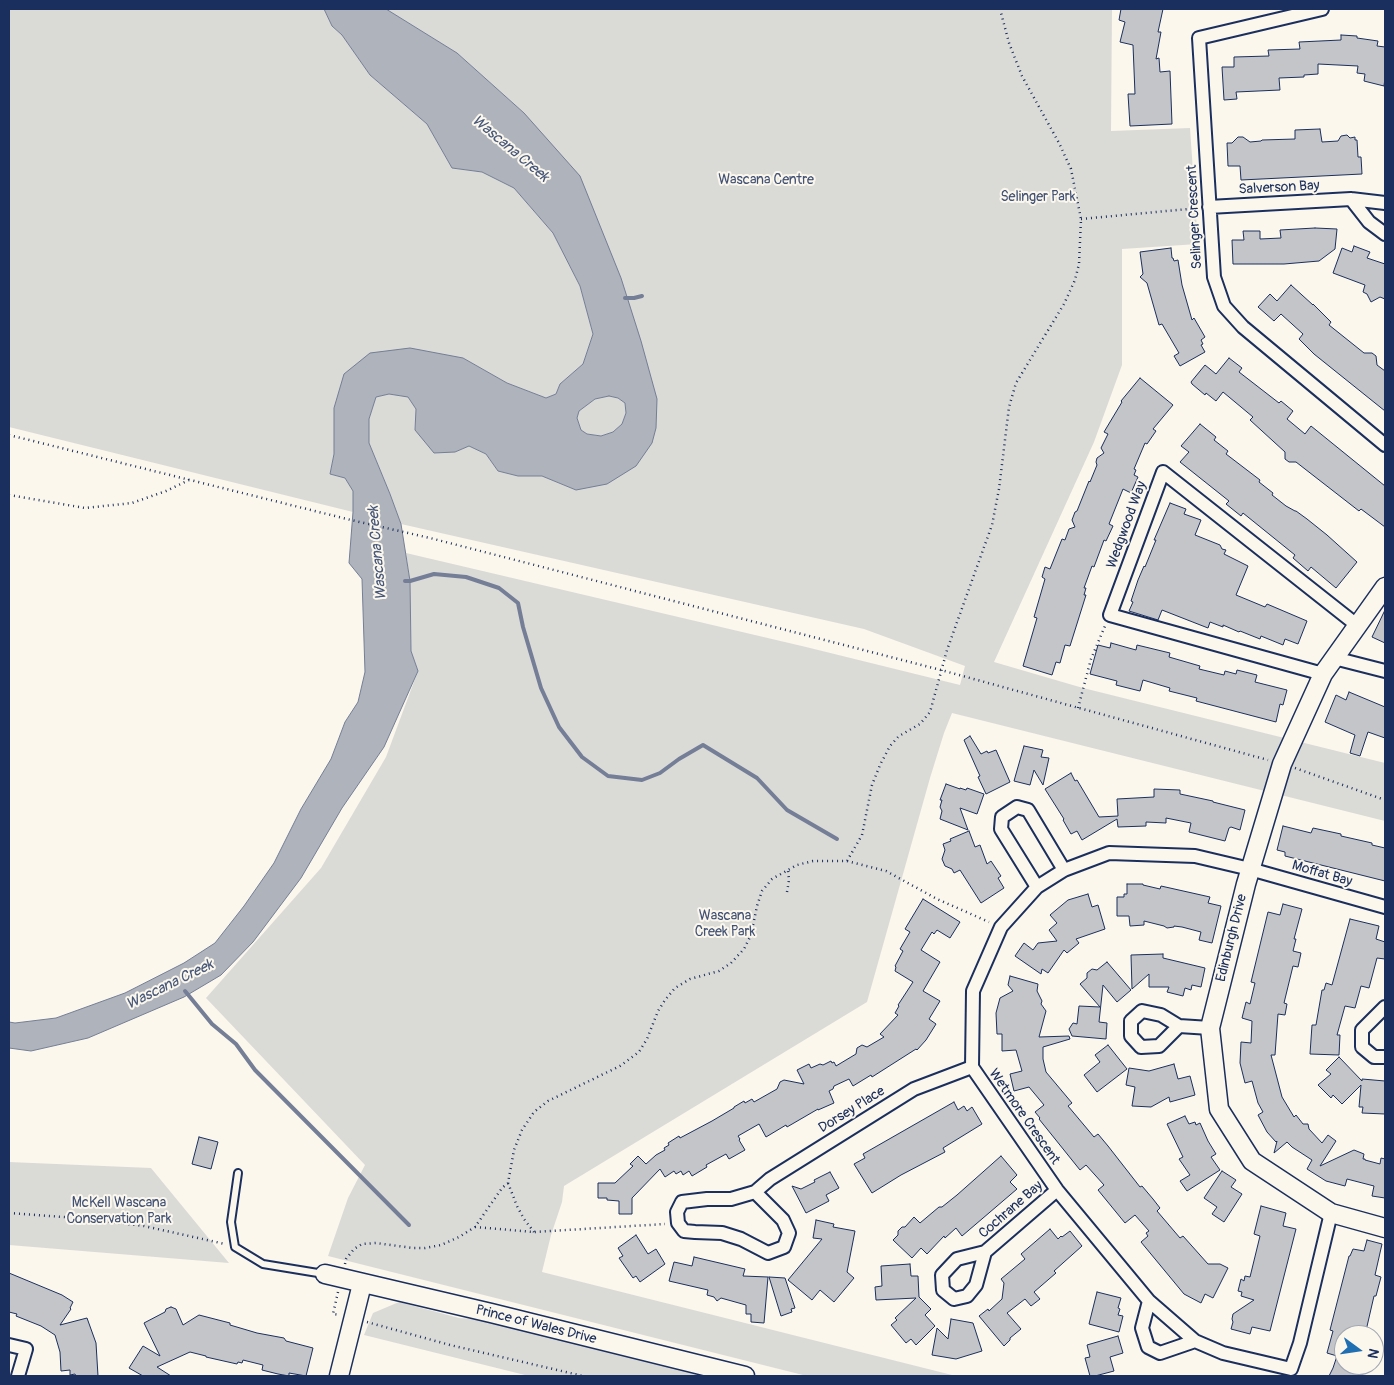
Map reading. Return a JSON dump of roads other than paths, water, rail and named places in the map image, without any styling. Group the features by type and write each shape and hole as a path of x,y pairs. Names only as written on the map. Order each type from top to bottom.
{"street":[{"name":"Selinger Crescent","path":"1322,9 1199,38 1214,277 1224,306 1243,327 1385,445"},
{"name":"Salverson Bay","path":"1209,207 1351,199 1385,203"},
{"path":"1351,199 1369,222 1385,234"},
{"name":"Wedgwood Way","path":"1323,674 1110,615 1163,472 1358,626"},
{"name":"Edinburgh Drive","path":"1385,587 1323,674 1282,764 1250,869 1210,1028 1220,1109 1252,1161 1331,1213 1385,1228"},
{"path":"1334,658 1385,671"},
{"path":"1037,887 1001,829 1002,817 1017,807 1028,810 1064,870"},
{"name":"Wetmore Crescent","path":"1250,869 1195,856 1109,854 1064,870 1037,887 1001,928 973,991 972,1067 1056,1190 1149,1301 1194,1341 1223,1353 1291,1369 1300,1342 1331,1213"},
{"name":"Moffat Bay","path":"1250,869 1385,907"},
{"path":"1385,1007 1362,1030 1362,1047 1374,1057 1385,1056"},
{"path":"1179,1026 1210,1028"},
{"name":"Dorsey Place","path":"755,1192 783,1220 789,1232 784,1247 768,1253 741,1239 722,1233 684,1231 678,1223 677,1212 682,1202 731,1199 755,1192 770,1179 914,1089 972,1067"},
{"name":"Cochrane Bay","path":"985,1252 1056,1190"},
{"name":"Prince of Wales Drive","path":"333,1277 745,1376"},
{"path":"339,1376 362,1284"},
{"path":"1149,1301 1142,1328 1148,1346 1160,1353 1194,1341"},
{"path":"9,1345 26,1349 18,1376"}],"lane":[{"path":"238,1173 231,1222 236,1247 263,1264 333,1277"}],"water":[{"name":"Wascana Creek","path":"324,9 386,9 457,53 524,113 580,176 621,278 657,399 656,428 652,443 636,466 607,484 576,490 542,476 518,476 498,471 486,454 469,446 455,452 434,453 415,430 416,409 408,397 389,394 376,397 369,419 369,443 401,524 410,581 411,651 418,671 384,747 342,808 301,878 253,942 221,975 184,997 88,1038 31,1051 9,1048 9,1022 15,1023 56,1018 125,993 184,963 215,943 274,863 301,809 331,759 345,722 358,702 365,672 362,579 349,563 353,491 345,478 330,474 334,454 334,408 344,374 370,353 410,348 463,358 507,383 546,398 556,394 560,384 583,364 593,334 580,286 553,233 514,188 482,172 452,168 427,124 370,75 342,35 332,26","holes":["609,396 618,398 625,403 626,413 622,424 613,432 601,436 587,434 581,430 577,418 579,411 595,399"]}],"waterway":[{"path":"625,298 642,296"},
{"path":"405,581 434,574 466,577 499,588 518,603 541,688 559,727 582,757 608,776 642,780 660,773 703,745 757,778 787,810 837,839"},
{"name":"Wascana Creek","path":"185,991 212,1024 236,1044 255,1070 409,1225"}],"park label":[{"name":"Wascana Centre","path":"766,180"},
{"name":"Selinger Park","path":"1038,197"},
{"name":"Wascana Creek Park","path":"725,924"},
{"name":"McKell Wascana Conservation Park","path":"119,1212"}]}
